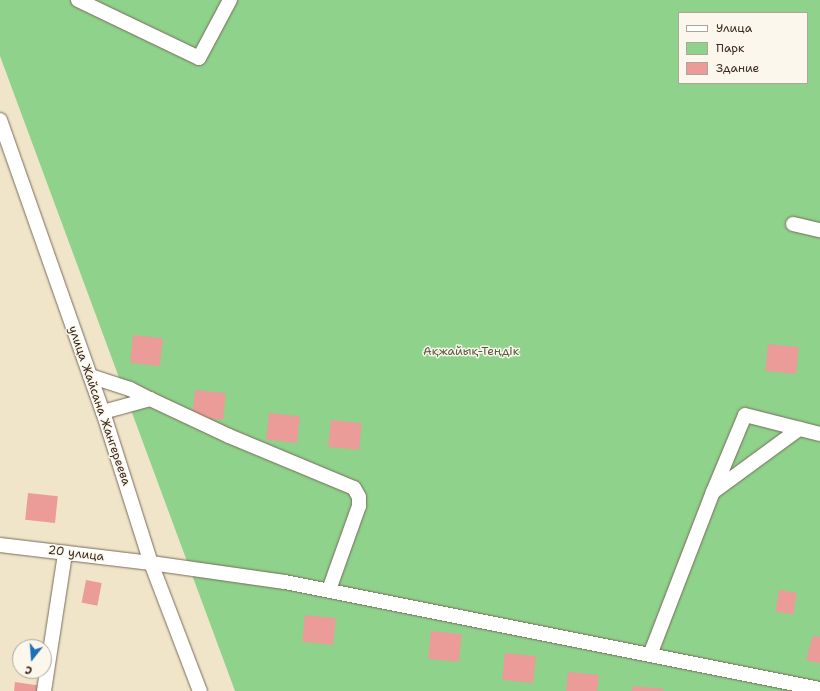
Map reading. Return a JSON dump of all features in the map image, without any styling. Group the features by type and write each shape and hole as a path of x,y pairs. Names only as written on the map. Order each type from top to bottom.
{"street":[{"path":"78,0 199,58 230,0"},
{"name":"улица Жайсана Жангереева","path":"0,120 103,412 151,563 200,691"},
{"path":"793,224 820,230"},
{"path":"90,376 130,389 229,436 354,488 359,497 359,506 329,590"},
{"path":"103,412 150,399"},
{"path":"650,655 713,492 745,415 820,434"},
{"path":"713,492 799,429"},
{"name":"20 улица","path":"0,545 151,563 329,590 820,689"},
{"path":"44,691 65,553"}],"green space":[{"name":"Ақжайық-Теңдік","path":"0,0 820,0 820,691 235,691 0,56"}],"building":[{"path":"133,335 163,338 160,366 130,363"},
{"path":"768,344 799,347 796,374 765,371"},
{"path":"195,390 226,393 223,420 192,417"},
{"path":"269,413 300,416 297,443 266,440"},
{"path":"331,420 362,423 359,450 328,447"},
{"path":"28,493 58,496 55,523 25,520"},
{"path":"86,580 102,583 97,606 82,603"},
{"path":"779,590 797,593 793,615 776,612"},
{"path":"305,615 336,618 333,645 302,642"},
{"path":"431,631 462,634 459,662 428,659"},
{"path":"813,635 820,637 820,663 806,660"},
{"path":"505,653 536,656 533,683 502,680"},
{"path":"568,672 599,675 597,691 566,691"},
{"path":"15,682 42,686 41,691 14,691"},
{"path":"633,686 664,689 663,691 632,691"}]}
